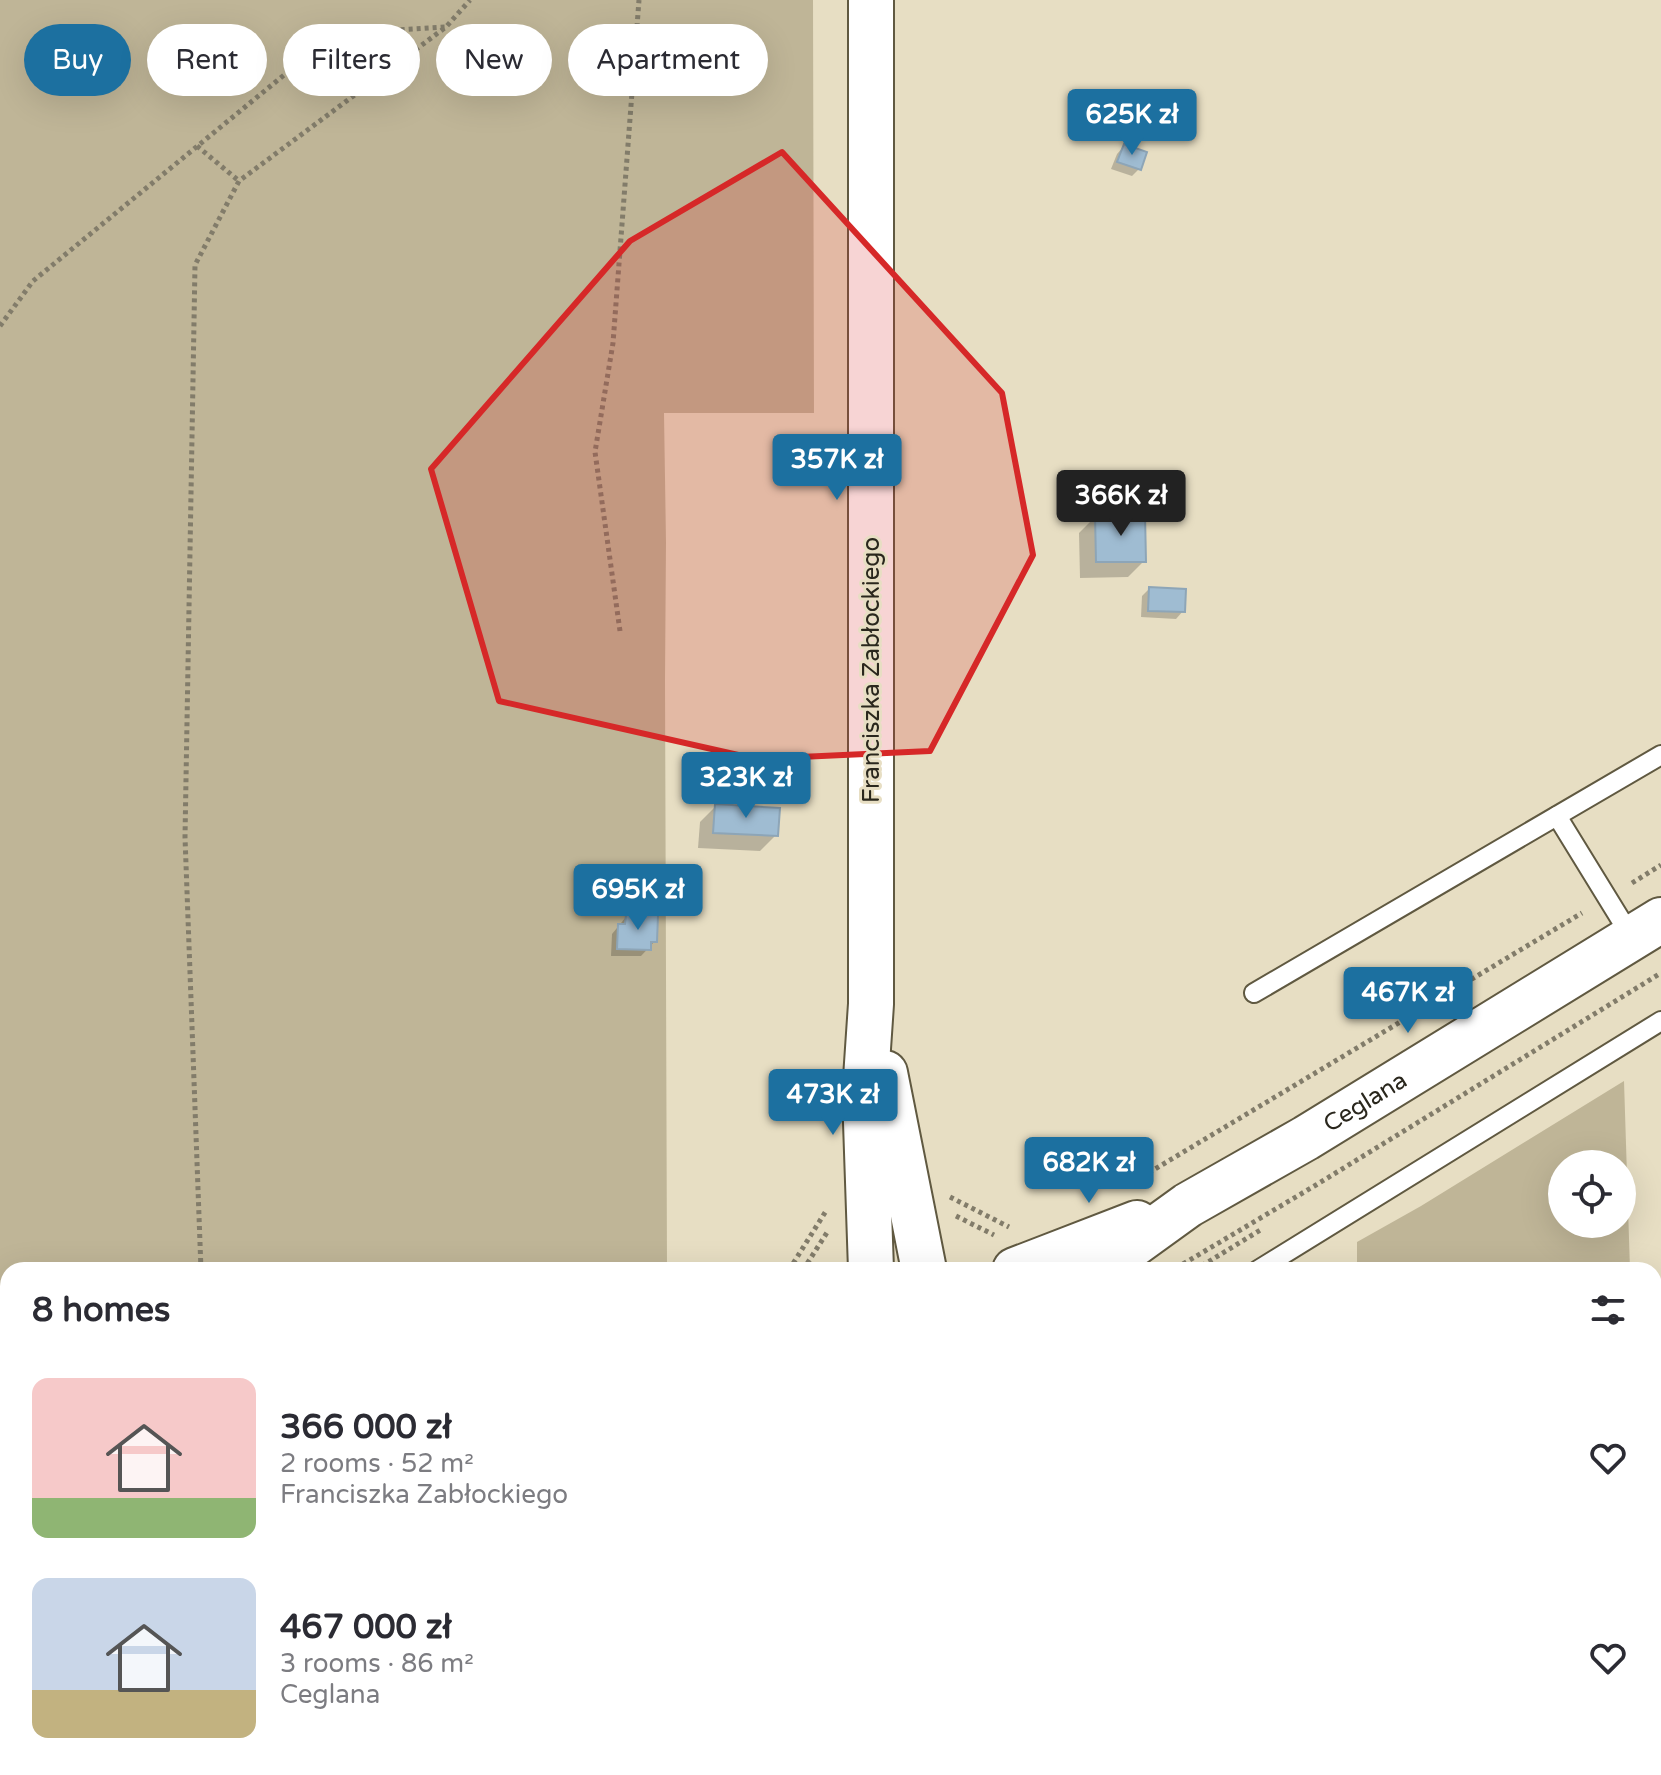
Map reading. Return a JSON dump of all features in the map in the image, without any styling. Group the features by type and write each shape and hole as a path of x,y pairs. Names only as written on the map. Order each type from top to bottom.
{"street":[{"name":"Franciszka Zabłockiego","path":"871,0 871,1004 865,1093 871,1262"},
{"name":"Ceglana","path":"1109,1262 1188,1205 1306,1138 1646,929"},
{"name":"Franciszka Zabłockiego","path":"871,1004 922,1262"},
{"name":"Ceglana","path":"1017,1251 1188,1205"}],"lane":[{"path":"1254,993 1661,755"},
{"path":"1557,816 1607,898 1646,929"},
{"path":"1271,1262 1661,1021"}],"path":[{"path":"449,24 470,0"},
{"path":"620,631 595,452 613,343 639,0"},
{"path":"0,326 33,281 334,34 436,28"},
{"path":"201,1262 185,837 195,265 239,181 436,34"},
{"path":"197,146 239,181"},
{"path":"1131,1182 1661,865"},
{"path":"940,1191 1017,1251"},
{"path":"794,1262 831,1203"}],"highlighted area":[{"path":"782,152 1002,393 1033,555 930,751 756,759 499,701 431,469 630,241"}],"shaded area":[{"path":"0,0 813,0 814,413 664,413 667,1262 0,1262"},
{"path":"1624,1081 1626,1150 1548,1150 1548,1238 1629,1238 1630,1262 1357,1262 1357,1242"}],"building":[{"path":"1124,144 1147,152 1141,170 1117,162"},
{"path":"1145,514 1146,562 1096,562 1095,515"},
{"path":"1149,587 1186,589 1185,612 1148,611"},
{"path":"715,804 780,808 778,836 713,833"},
{"path":"626,915 658,915 657,942 651,942 651,950 617,949 618,924 625,924"}]}
